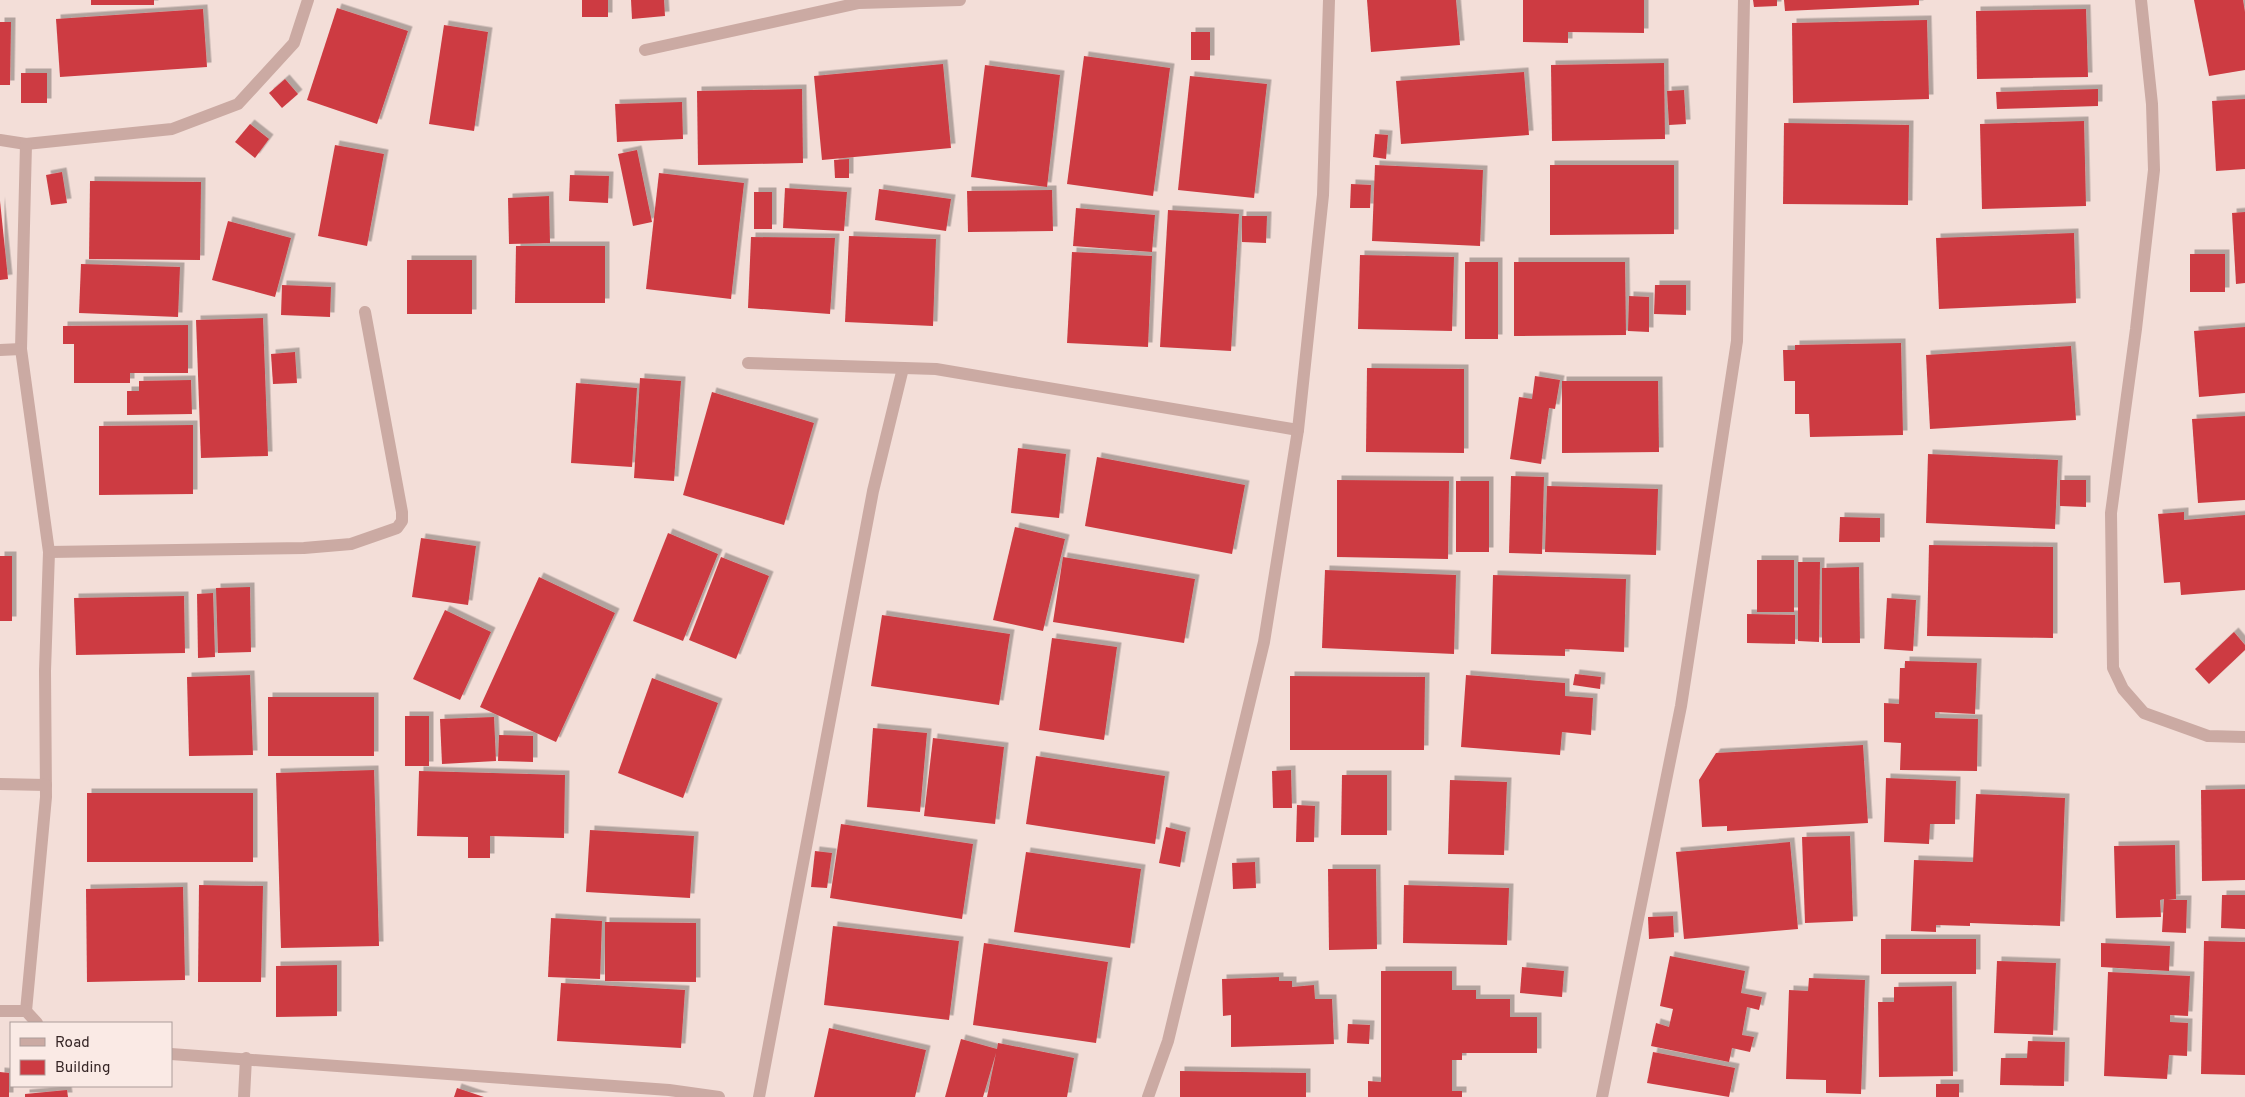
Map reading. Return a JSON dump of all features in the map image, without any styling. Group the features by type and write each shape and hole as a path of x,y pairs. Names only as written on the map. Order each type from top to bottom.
{"street":[{"path":"0,140 26,144 172,129 238,104 294,43 308,0"},
{"path":"645,50 858,3 960,0"},
{"path":"1148,1097 1168,1041 1264,642 1298,430 1324,195 1329,0"},
{"path":"1602,1097 1681,706 1737,341 1744,0"},
{"path":"2141,0 2152,104 2154,170 2136,329 2111,513 2113,668 2123,689 2144,713 2208,736 2245,737"},
{"path":"26,144 21,349 50,552 45,671 46,784 26,1011"},
{"path":"50,552 304,548 350,544 397,528 402,521 402,512 366,312"},
{"path":"0,350 21,349"},
{"path":"748,363 936,370 1298,430"},
{"path":"759,1097 874,491 903,368"},
{"path":"0,784 46,784"},
{"path":"0,1011 26,1011 36,1022"},
{"path":"172,1054 669,1090 719,1097"},
{"path":"244,1097 246,1058"}],"building":[{"path":"91,0 154,0 154,5 91,5"},
{"path":"582,0 608,0 608,17 582,17"},
{"path":"631,0 664,0 665,16 632,19"},
{"path":"1367,0 1456,0 1460,45 1371,52"},
{"path":"1523,0 1644,0 1644,33 1568,32 1568,43 1523,42"},
{"path":"1753,0 1777,0 1777,6 1754,7"},
{"path":"1784,0 1919,0 1919,5 1785,11"},
{"path":"2194,0 2243,0 2245,12 2245,70 2209,76"},
{"path":"337,8 408,31 377,124 307,100"},
{"path":"203,9 207,67 60,77 56,19"},
{"path":"2086,9 2088,77 1977,79 1976,11"},
{"path":"1927,20 1929,99 1793,103 1792,23"},
{"path":"0,22 11,22 10,85 0,85"},
{"path":"444,25 488,32 474,131 429,124"},
{"path":"1191,32 1210,32 1210,60 1191,60"},
{"path":"1084,56 1170,68 1153,196 1067,184"},
{"path":"1664,63 1665,139 1552,141 1551,65"},
{"path":"943,64 951,148 822,160 814,76"},
{"path":"985,65 1060,75 1047,187 971,177"},
{"path":"1524,72 1529,135 1401,144 1396,81"},
{"path":"21,73 47,73 47,103 21,103"},
{"path":"1190,76 1267,84 1254,198 1178,190"},
{"path":"285,79 298,94 282,108 269,93"},
{"path":"802,89 803,163 698,165 697,91"},
{"path":"2098,89 2098,106 1997,109 1996,92"},
{"path":"1684,90 1686,124 1669,125 1667,91"},
{"path":"2245,99 2245,169 2216,171 2212,101"},
{"path":"682,102 683,139 617,142 615,104"},
{"path":"2084,121 2086,206 1982,209 1980,124"},
{"path":"1784,123 1909,125 1908,205 1783,204"},
{"path":"250,124 269,139 255,158 235,142"},
{"path":"1375,134 1388,135 1386,159 1373,157"},
{"path":"335,145 384,154 367,246 318,236"},
{"path":"637,150 652,222 633,226 618,154"},
{"path":"849,159 849,178 835,178 834,160"},
{"path":"1375,165 1483,170 1480,246 1372,241"},
{"path":"1550,165 1674,165 1674,234 1550,235"},
{"path":"62,172 67,203 51,205 46,175"},
{"path":"659,173 744,183 731,299 646,289"},
{"path":"570,175 609,176 608,203 569,201"},
{"path":"90,181 201,182 200,260 89,259"},
{"path":"1351,184 1371,185 1370,208 1350,208"},
{"path":"785,188 847,192 844,231 783,228"},
{"path":"879,189 951,199 946,231 875,220"},
{"path":"1052,190 1053,231 968,232 967,191"},
{"path":"754,192 772,192 772,229 754,229"},
{"path":"549,196 550,243 509,244 508,198"},
{"path":"0,201 8,279 0,280"},
{"path":"1076,208 1155,215 1152,252 1073,246"},
{"path":"1168,210 1239,214 1231,351 1160,347"},
{"path":"2245,212 2245,283 2236,284 2232,213"},
{"path":"1242,216 1267,216 1266,243 1242,242"},
{"path":"228,221 291,238 275,297 212,280"},
{"path":"2074,233 2076,303 1939,309 1936,238"},
{"path":"849,236 936,239 933,326 845,322"},
{"path":"751,237 835,238 830,314 748,308"},
{"path":"516,246 605,246 605,303 515,303"},
{"path":"1072,252 1152,256 1148,347 1067,343"},
{"path":"2190,254 2225,254 2225,292 2190,292"},
{"path":"1360,255 1454,257 1452,331 1358,329"},
{"path":"407,260 472,260 472,314 407,314"},
{"path":"1465,262 1498,262 1498,339 1465,339"},
{"path":"1514,262 1625,262 1626,335 1514,336"},
{"path":"81,264 180,267 178,317 79,313"},
{"path":"282,285 331,287 330,317 281,315"},
{"path":"1655,285 1686,285 1686,315 1654,314"},
{"path":"1629,296 1649,297 1649,332 1628,331"},
{"path":"263,318 268,456 201,458 196,320"},
{"path":"188,325 188,373 130,373 130,383 74,383 74,344 63,344 63,326"},
{"path":"2245,327 2245,393 2199,397 2194,331"},
{"path":"1901,343 1903,435 1810,437 1809,414 1795,414 1795,381 1784,381 1783,350 1795,350 1795,345"},
{"path":"2071,346 2076,420 1930,429 1926,355"},
{"path":"295,352 297,383 273,384 271,354"},
{"path":"1367,368 1464,369 1464,453 1366,452"},
{"path":"1535,376 1560,380 1555,409 1549,408 1541,464 1510,459 1519,397 1532,399"},
{"path":"640,378 681,381 674,481 634,478"},
{"path":"191,380 192,414 127,415 127,391 139,391 139,381"},
{"path":"1562,381 1658,381 1659,452 1562,453"},
{"path":"576,383 637,388 632,467 571,463"},
{"path":"712,392 814,423 784,525 683,495"},
{"path":"2245,416 2245,500 2198,503 2192,419"},
{"path":"193,425 193,494 99,495 99,426"},
{"path":"1018,448 1066,454 1059,518 1011,513"},
{"path":"1928,454 2058,460 2055,529 1926,523"},
{"path":"1097,457 1245,485 1232,554 1085,526"},
{"path":"1511,476 1544,477 1542,554 1509,553"},
{"path":"1337,480 1449,481 1448,559 1337,557"},
{"path":"2060,480 2086,480 2086,507 2060,506"},
{"path":"1456,481 1489,481 1489,552 1456,552"},
{"path":"1547,486 1658,489 1656,555 1545,552"},
{"path":"2184,512 2184,520 2245,515 2245,590 2181,595 2180,582 2164,583 2158,514"},
{"path":"1840,517 1880,518 1880,542 1839,542"},
{"path":"1015,527 1065,539 1043,631 993,620"},
{"path":"668,533 718,554 683,641 633,621"},
{"path":"421,538 476,546 468,605 412,597"},
{"path":"1929,545 2053,547 2053,638 1927,636"},
{"path":"0,556 12,556 12,621 0,621"},
{"path":"721,557 769,576 736,659 689,640"},
{"path":"1063,557 1195,579 1184,643 1053,622"},
{"path":"1757,560 1794,560 1794,612 1757,612"},
{"path":"1798,562 1820,562 1819,642 1798,641"},
{"path":"1859,567 1860,643 1822,643 1822,568"},
{"path":"1325,570 1456,575 1454,654 1322,648"},
{"path":"1493,575 1626,579 1624,652 1565,649 1565,656 1491,654"},
{"path":"539,577 615,613 556,742 480,707"},
{"path":"250,587 251,652 218,653 216,588"},
{"path":"213,593 215,657 198,658 197,594"},
{"path":"184,596 185,653 76,655 74,598"},
{"path":"1887,598 1916,600 1913,651 1884,649"},
{"path":"445,610 491,632 460,700 413,679"},
{"path":"1747,614 1795,615 1795,644 1747,643"},
{"path":"882,615 1010,634 999,705 871,686"},
{"path":"2234,632 2245,645 2245,650 2209,684 2195,669"},
{"path":"1052,638 1117,647 1104,740 1039,730"},
{"path":"1905,661 1977,663 1975,714 1935,712 1935,718 1978,719 1977,771 1900,770 1901,743 1884,742 1884,703 1899,704 1900,668 1905,668"},
{"path":"1575,674 1601,677 1600,689 1573,685"},
{"path":"250,675 253,755 189,756 187,677"},
{"path":"1466,675 1565,683 1565,696 1593,698 1591,735 1562,732 1560,755 1461,747"},
{"path":"1290,676 1425,677 1424,750 1290,750"},
{"path":"652,678 718,703 683,798 618,773"},
{"path":"268,697 374,697 374,756 268,756"},
{"path":"405,716 429,716 429,766 405,766"},
{"path":"494,717 496,761 442,764 440,719"},
{"path":"873,728 927,733 920,812 867,807"},
{"path":"499,735 533,736 533,762 498,761"},
{"path":"933,738 1004,747 995,824 924,816"},
{"path":"1863,745 1868,823 1727,831 1727,826 1702,827 1699,780 1716,753"},
{"path":"1036,756 1165,776 1155,844 1026,824"},
{"path":"374,770 379,946 281,948 276,773"},
{"path":"1291,770 1292,808 1273,808 1272,771"},
{"path":"419,771 565,775 564,838 490,836 490,858 468,858 468,837 417,836"},
{"path":"1342,775 1387,775 1387,835 1341,835"},
{"path":"1886,778 1956,781 1955,824 1930,824 1929,844 1884,842"},
{"path":"1450,780 1507,782 1504,855 1448,854"},
{"path":"2245,789 2245,880 2202,881 2201,790"},
{"path":"87,793 253,793 253,862 87,862"},
{"path":"1976,794 2065,798 2060,926 1970,923 1970,926 1936,925 1936,932 1911,931 1914,860 1973,862"},
{"path":"1297,805 1315,806 1314,842 1296,842"},
{"path":"841,824 973,844 962,919 830,898"},
{"path":"1166,827 1186,832 1180,867 1159,863"},
{"path":"590,830 694,836 690,898 586,892"},
{"path":"1850,836 1853,921 1805,923 1802,837"},
{"path":"1790,842 1798,929 1684,939 1676,852"},
{"path":"2175,845 2176,899 2168,900 2187,900 2186,933 2162,932 2164,899 2160,900 2161,917 2116,918 2114,846"},
{"path":"815,851 832,853 827,888 811,887"},
{"path":"1026,852 1141,869 1130,948 1014,932"},
{"path":"1255,862 1256,888 1233,889 1232,863"},
{"path":"1328,869 1376,869 1377,949 1329,950"},
{"path":"199,885 263,886 261,982 198,982"},
{"path":"1404,885 1509,888 1507,945 1403,943"},
{"path":"183,887 185,980 87,982 86,889"},
{"path":"2222,895 2245,895 2245,929 2221,928"},
{"path":"1673,916 1674,937 1649,939 1648,917"},
{"path":"551,918 602,921 600,979 548,977"},
{"path":"605,922 696,923 696,982 605,981"},
{"path":"833,926 959,941 949,1020 824,1005"},
{"path":"1881,939 1976,939 1976,974 1881,974"},
{"path":"2204,941 2245,942 2245,1075 2201,1074"},
{"path":"984,943 1108,962 1096,1043 973,1025"},
{"path":"2101,943 2170,946 2169,971 2101,967"},
{"path":"1670,956 1745,971 1741,993 1762,997 1759,1010 1747,1007 1742,1035 1754,1037 1750,1052 1732,1048 1729,1062 1651,1046 1656,1023 1669,1027 1673,1009 1660,1006"},
{"path":"1997,961 2056,963 2053,1035 1994,1033"},
{"path":"337,965 337,1016 276,1017 276,966"},
{"path":"1522,967 1564,971 1562,997 1520,993"},
{"path":"1381,971 1452,971 1452,990 1476,990 1476,999 1510,999 1510,1017 1537,1017 1537,1053 1462,1053 1462,1060 1452,1060 1452,1091 1462,1091 1462,1097 1368,1097 1368,1081 1381,1082"},
{"path":"2108,972 2190,976 2188,1016 2170,1015 2170,1022 2188,1023 2187,1056 2169,1055 2167,1079 2104,1076"},
{"path":"1279,977 1279,981 1292,981 1292,987 1314,985 1315,999 1332,999 1334,1044 1231,1047 1231,1015 1223,1016 1222,979"},
{"path":"1809,978 1865,980 1861,1094 1826,1093 1826,1080 1786,1079 1789,990 1808,991"},
{"path":"561,983 685,990 681,1048 557,1041"},
{"path":"1952,986 1953,1076 1879,1077 1878,1002 1894,1002 1894,987"},
{"path":"1348,1024 1370,1025 1369,1044 1347,1043"},
{"path":"829,1028 926,1050 915,1097 814,1097"},
{"path":"961,1039 997,1049 998,1043 1074,1058 1067,1097 987,1097 996,1053 983,1097 945,1097"},
{"path":"2028,1041 2065,1042 2064,1086 2000,1085 2001,1058 2027,1058"},
{"path":"1653,1052 1735,1068 1729,1097 1647,1083"},
{"path":"1180,1071 1306,1073 1306,1097 1180,1097"},
{"path":"0,1072 9,1073 9,1097 0,1097"},
{"path":"1936,1084 1959,1084 1959,1097 1936,1097"},
{"path":"457,1088 484,1097 454,1097"},
{"path":"67,1090 68,1097 25,1097 25,1094"}]}
